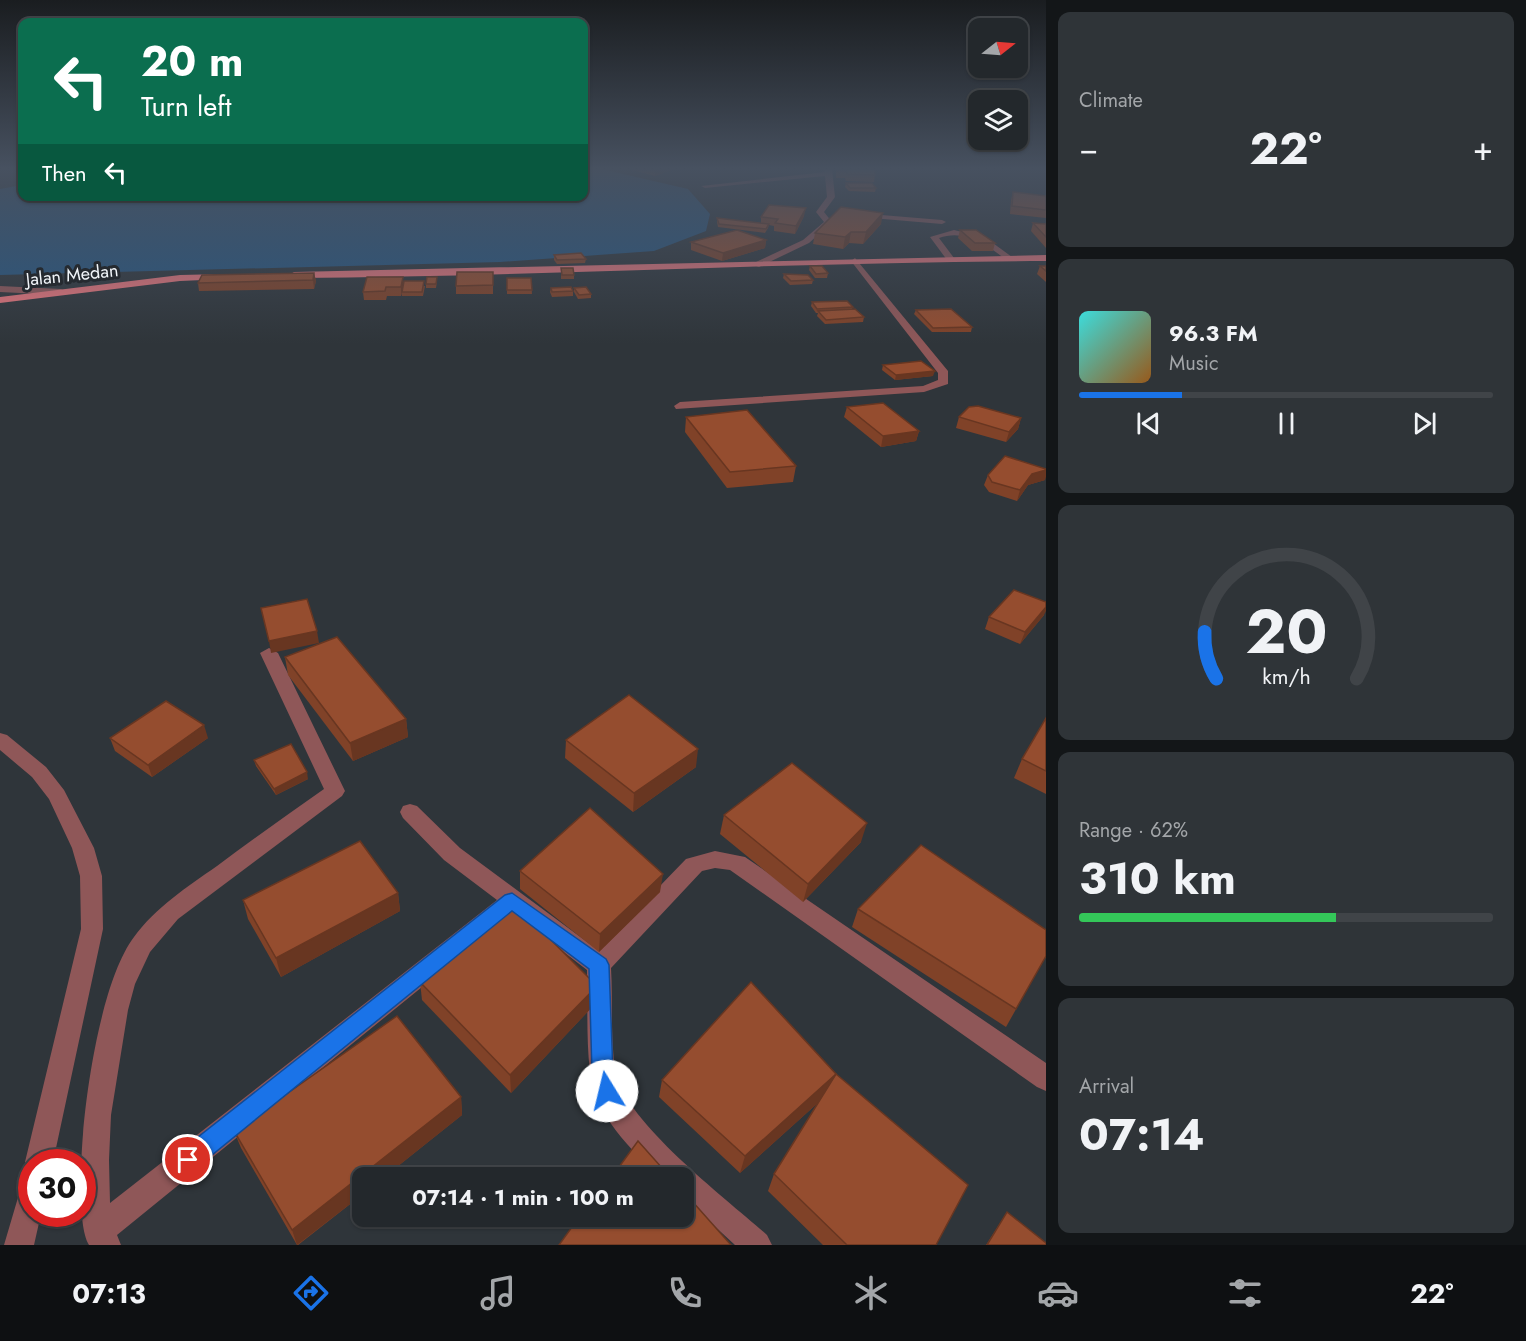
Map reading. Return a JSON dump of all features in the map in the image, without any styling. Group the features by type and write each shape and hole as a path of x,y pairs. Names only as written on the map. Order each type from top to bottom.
{"main road":[{"path":"278,275 422,275 950,258 1046,258"},
{"name":"Jalan Medan","path":"0,300 180,279 234,276"}],"street":[{"path":"759,264 823,227"},
{"path":"950,258 934,237 946,234 976,236 987,240 1008,257"},
{"path":"680,406 924,389 944,382 944,374 855,261"},
{"path":"0,289 61,292"},
{"path":"102,1239 95,1160 103,1079 118,1001 141,945 170,912 335,791 269,653"},
{"path":"0,740 39,772 57,795 84,848 91,876 92,929 42,1149"},
{"path":"410,812 452,854 483,875 512,901 599,965"},
{"path":"671,1167 625,1123 607,1091 603,1073 599,965 694,865 704,861 725,860 736,863 1046,1078"},
{"path":"102,1239 512,901"},
{"path":"694,1188 757,1245"},
{"path":"19,1245 24,1227"}],"shaded area":[{"path":"0,227 707,227 706,231 654,251 500,262 0,275"}],"building":[{"path":"821,227 870,227 866,232 851,232 845,237 815,233"},
{"path":"1037,227 1046,227 1046,237"},
{"path":"737,230 766,240 723,253 691,242"},
{"path":"960,230 976,230 995,243 975,243"},
{"path":"581,253 586,259 557,260 554,255"},
{"path":"810,266 822,266 828,273 816,274"},
{"path":"561,268 573,268 574,275 562,275"},
{"path":"457,272 493,272 493,285 456,286"},
{"path":"314,273 313,280 198,283 202,275"},
{"path":"784,274 808,275 813,280 791,281"},
{"path":"367,277 403,277 401,287 386,287 385,291 363,292"},
{"path":"427,277 437,277 436,284 426,284"},
{"path":"507,278 531,278 532,290 507,290"},
{"path":"404,281 424,281 422,292 402,292"},
{"path":"571,287 573,291 552,292 551,288"},
{"path":"586,287 591,294 579,295 574,288"},
{"path":"847,301 853,307 817,309 812,302"},
{"path":"855,309 864,317 826,320 818,311"},
{"path":"951,309 972,327 933,328 916,310"},
{"path":"921,361 935,371 896,375 883,365"},
{"path":"883,403 919,431 883,436 847,407"},
{"path":"978,406 1021,418 1009,432 959,417 969,407"},
{"path":"747,410 796,466 730,472 686,417"},
{"path":"1005,456 1046,470 1032,474 1020,490 992,482 988,475"},
{"path":"1014,590 1046,602 1046,607 1025,632 989,617"},
{"path":"307,599 317,631 269,641 261,608"},
{"path":"337,637 406,719 350,743 285,657"},
{"path":"629,695 698,749 634,793 566,740"},
{"path":"166,701 204,725 148,765 110,738"},
{"path":"1046,718 1046,771 1022,759"},
{"path":"291,744 307,772 274,789 254,760"},
{"path":"792,763 867,823 808,884 724,815"},
{"path":"590,808 663,874 600,934 520,871"},
{"path":"360,841 398,893 276,958 243,900"},
{"path":"921,845 1046,930 1046,956 1016,1009 858,909"},
{"path":"511,900 597,986 510,1075 420,982"},
{"path":"751,982 836,1074 745,1156 662,1080"},
{"path":"397,1016 461,1097 372,1167 352,1167 352,1183 292,1230 234,1131"},
{"path":"836,1074 968,1185 936,1245 847,1245 774,1174"},
{"path":"638,1141 661,1167 619,1167"},
{"path":"694,1203 731,1245 559,1245 572,1227 694,1227"},
{"path":"1007,1212 1046,1243 1046,1245 987,1245"}],"route":[{"path":"188,1160 512,901 599,965 603,1073 607,1091"}]}
